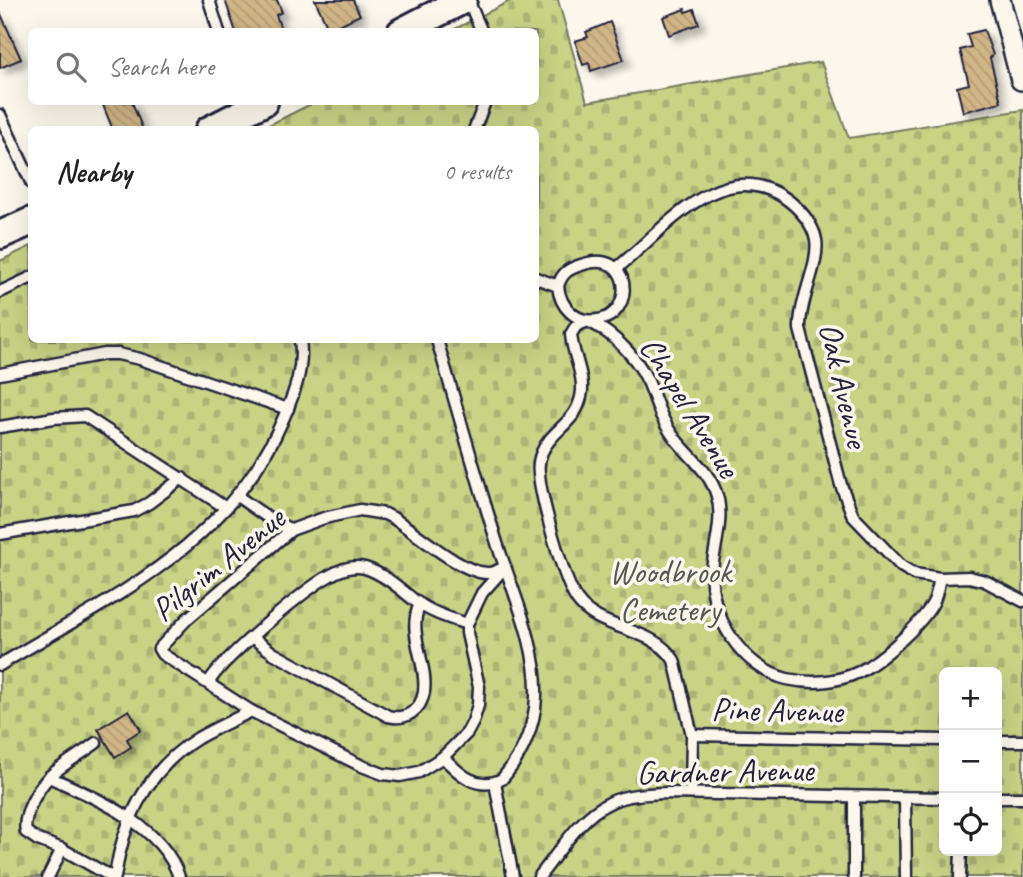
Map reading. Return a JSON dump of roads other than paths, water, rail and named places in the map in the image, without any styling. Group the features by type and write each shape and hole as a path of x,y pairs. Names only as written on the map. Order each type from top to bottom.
{"street":[{"path":"409,28 465,0"},
{"path":"1000,0 1021,80"},
{"path":"216,126 250,105"},
{"path":"0,235 28,223"}],"lane":[{"path":"209,0 218,28"},
{"path":"465,0 480,28"},
{"path":"476,126 484,105"},
{"path":"0,115 28,175"},
{"name":"Oak Avenue","path":"617,268 706,194 725,187 752,184 776,193 796,206 813,228 817,242 801,308 800,329 841,485 853,516 901,566 914,574 940,578 969,577 985,581 1023,601"},
{"path":"599,261 610,263 617,268 622,275 623,287 618,308 607,318 588,321 568,312 561,301 558,286 563,274 585,263 599,261"},
{"path":"0,292 28,278"},
{"path":"539,279 558,286"},
{"name":"Chapel Avenue","path":"588,321 610,334 634,359 645,376 663,421 712,484 718,497 711,572 716,601 724,626 749,661 774,676 803,682 832,680 863,671 877,661 928,611 937,593 940,578"},
{"name":"Pine Avenue","path":"588,321 576,326 571,334 582,395 569,423 553,436 543,451 539,466 542,491 567,580 575,597 594,615 636,631 668,652 678,674 692,735 939,740"},
{"path":"0,665 145,579 190,543 226,508 275,440 298,379 300,343"},
{"path":"438,343 531,651 536,699 523,747 506,774 495,783 474,782 458,774 443,757"},
{"path":"0,374 117,354 140,359 288,409"},
{"path":"0,427 85,416 226,508"},
{"path":"0,534 134,511 182,478"},
{"path":"237,496 291,530"},
{"name":"Pilgrim Avenue","path":"209,682 170,660 159,650 160,645 291,530 347,511 372,511 393,518 444,554 480,572 491,573 505,568"},
{"path":"467,624 431,611 377,573 363,568 347,568 318,583 222,665 209,682 251,711 383,774 400,776 419,772 443,757 467,733 478,705 479,687 467,624 482,593 505,568"},
{"path":"253,638 273,653 388,716 406,717 416,709 424,691 416,632 416,616 420,604"},
{"path":"96,743 49,777 27,817 26,832 113,877 118,853 146,786 166,764 199,738 251,711"},
{"path":"691,793 692,735"},
{"path":"1002,741 1023,741"},
{"path":"49,777 107,804 152,835 174,862 179,877"},
{"path":"495,783 513,877"},
{"name":"Gardner Avenue","path":"539,877 592,813 612,801 640,795 691,793 939,798"},
{"path":"854,797 854,877"},
{"path":"1002,798 1023,797"},
{"path":"905,798 906,877"},
{"path":"48,877 62,849"},
{"path":"960,877 961,856"}],"park label":[{"name":"Woodbrook Cemetery","path":"670,591"}]}
